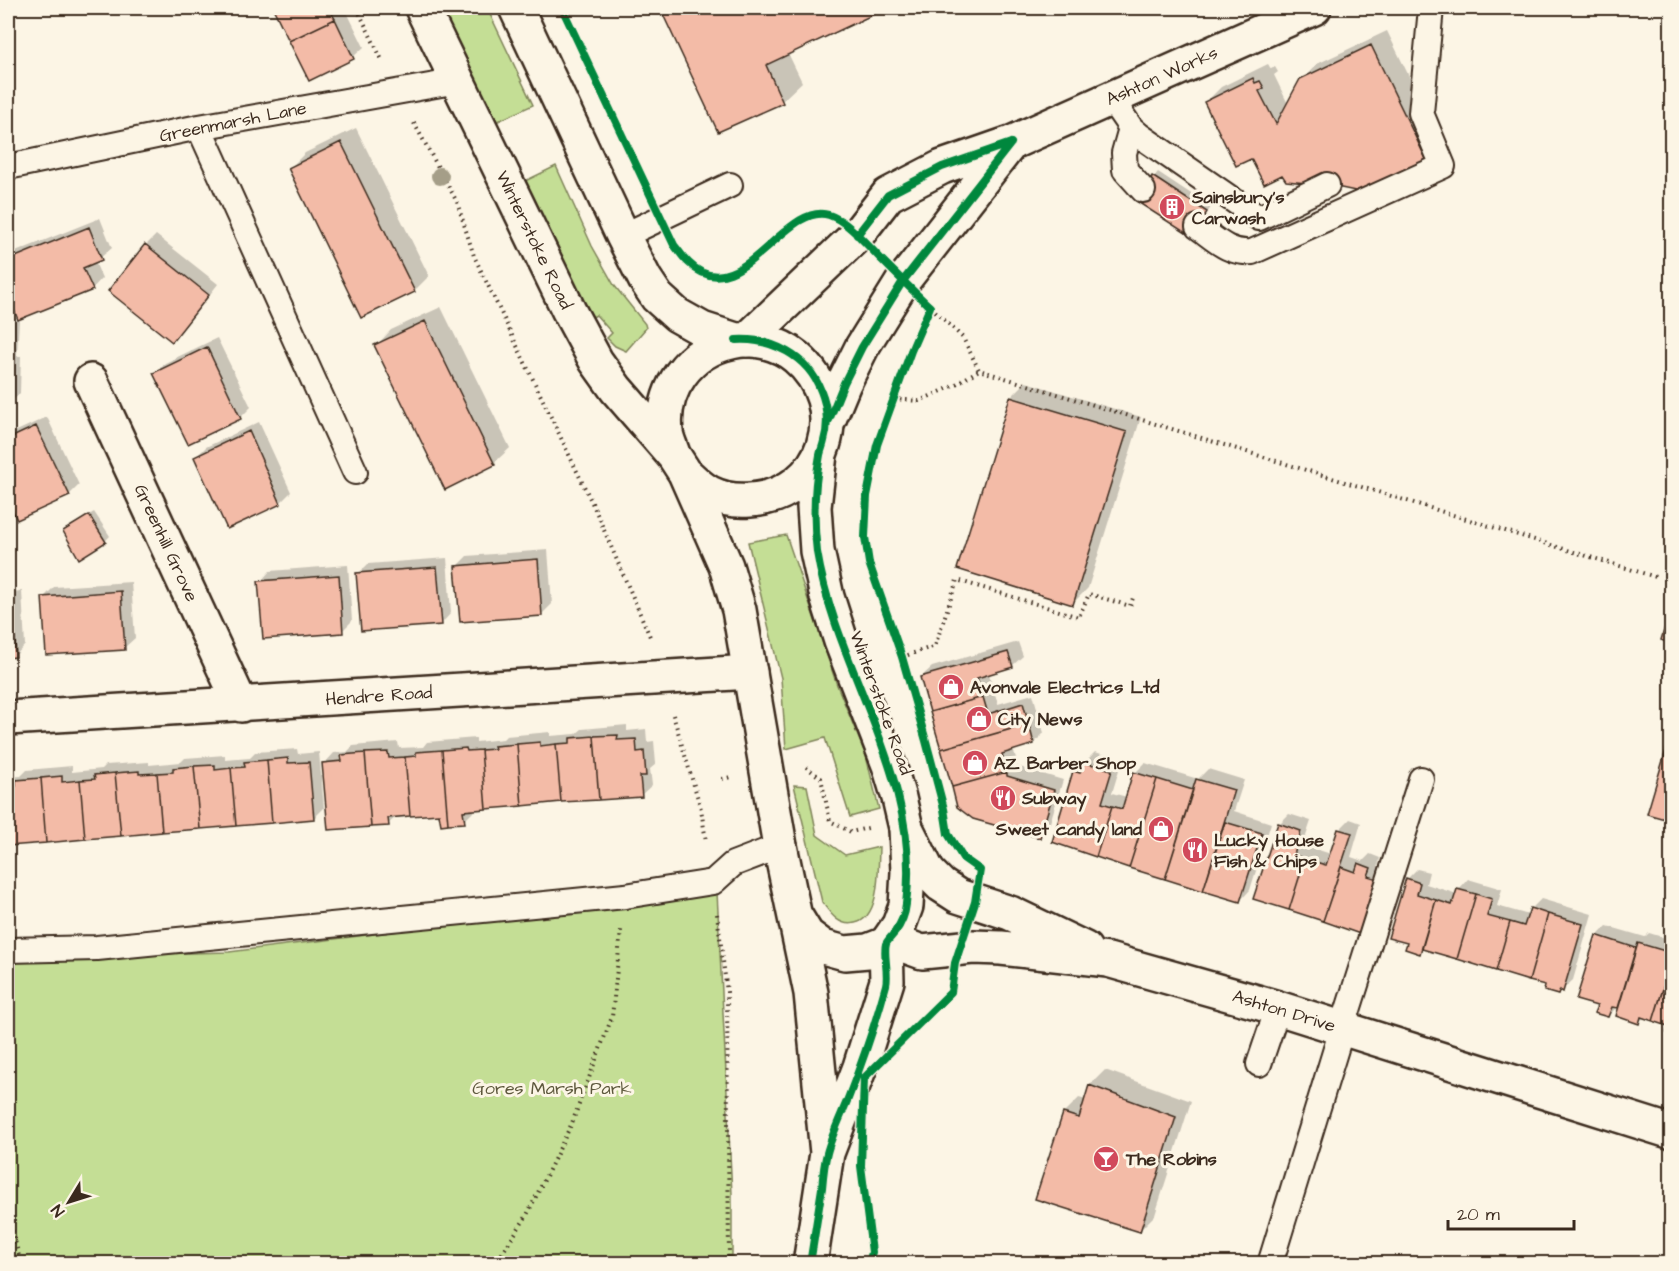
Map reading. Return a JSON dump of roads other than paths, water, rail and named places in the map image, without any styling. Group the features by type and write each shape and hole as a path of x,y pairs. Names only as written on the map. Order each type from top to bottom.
{"main road":[{"name":"Winterstoke Road","path":"422,8 569,312 596,361 616,389 696,484 725,499 741,501 766,499 789,490 807,474 824,439"},
{"name":"Winterstoke Road","path":"516,8 623,236 657,297 677,315 702,329 741,340 762,341 791,353 814,376 822,391 826,407 824,439 814,507 817,551 827,597 841,641 889,765 905,823 908,872 906,906 899,925 888,942 887,981 860,1067 827,1153 810,1263"},
{"name":"Ashton Works","path":"741,340 857,235 888,195 942,167 1011,143 1314,8"},
{"name":"Ashton Works","path":"824,439 844,383 862,347 903,280 1011,143"},
{"name":"Winterstoke Road","path":"741,340 718,345 703,352 677,379 669,395 666,412 667,434 726,566 739,610 780,846 812,993 827,1153"},
{"name":"Greenhill Grove","path":"91,381 241,705"},
{"name":"Hendre Road","path":"8,718 750,672"},
{"path":"905,823 928,872 941,885 958,896 1010,914 1108,960"},
{"name":"Winterstoke Road","path":"794,912 807,935 823,947 845,953 868,951 888,942"},
{"name":"Ashton Drive","path":"888,942 921,952 973,947 1001,948 1108,960 1278,1008 1671,1132"}],"lane":[{"path":"1198,227 1232,250 1242,253 1252,252 1443,166 1424,139 1420,113 1431,8"},
{"name":"Greenmarsh Lane","path":"8,167 200,127 459,81"},
{"path":"1111,99 1131,128 1139,135 1258,218 1327,185"},
{"path":"200,127 355,472"},
{"path":"1131,128 1124,153 1125,170 1143,190"},
{"path":"623,236 730,185"},
{"path":"1270,1263 1421,779"},
{"path":"8,950 96,948 625,896 713,882 732,864 780,846"},
{"path":"1259,1064 1278,1008"}],"place":[{"name":"Sainsbury's Carwash","path":"1172,207"},
{"name":"Avonvale Electrics Ltd","path":"951,687"},
{"name":"City News","path":"979,719"},
{"name":"AZ Barber Shop","path":"975,763"},
{"name":"Subway","path":"1003,798"},
{"name":"Sweet candy land","path":"1161,829"},
{"name":"Lucky House Fish & Chips","path":"1195,850"},
{"name":"The Robins","path":"1106,1159"}],"park label":[{"name":"Gores Marsh Park","path":"552,1088"}]}
